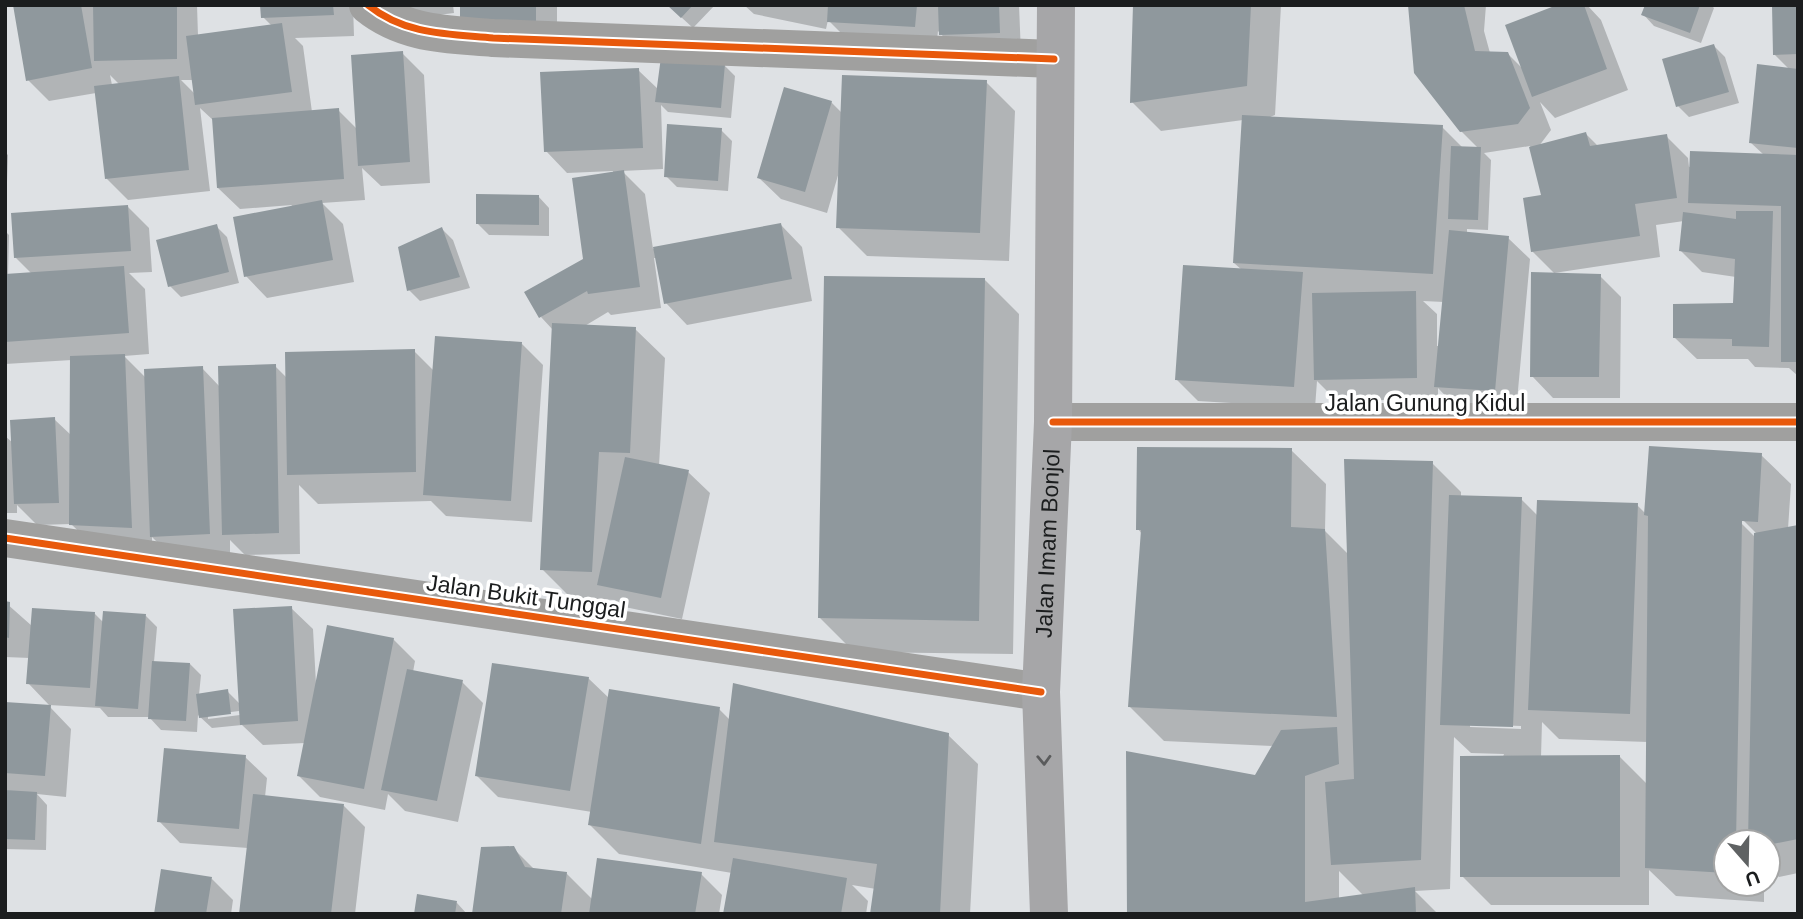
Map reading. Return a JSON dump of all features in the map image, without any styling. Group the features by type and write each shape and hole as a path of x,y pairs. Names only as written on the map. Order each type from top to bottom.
{"highway":[{"name":"Jalan Imam Bonjol","path":"1049,914 1041,692 1053,422 1056,5"}],"street":[{"path":"368,5 397,26 494,38 1054,59"},
{"name":"Jalan Gunung Kidul","path":"1053,422 1798,422"},
{"name":"Jalan Bukit Tunggal","path":"5,538 1041,692"}],"building":[{"path":"13,5 81,5 92,68 26,81"},
{"path":"93,5 177,5 177,59 94,61"},
{"path":"260,5 333,5 334,15 261,18"},
{"path":"460,5 536,5 536,22 460,21"},
{"path":"667,5 693,5 681,18"},
{"path":"828,5 917,5 915,27 827,22"},
{"path":"938,5 999,5 1000,33 939,35"},
{"path":"1133,5 1251,5 1247,86 1130,103"},
{"path":"1408,5 1464,5 1475,51 1508,52 1530,108 1518,124 1460,132 1414,73"},
{"path":"1557,5 1584,5 1607,69 1532,97 1505,25"},
{"path":"1645,5 1700,5 1690,33 1641,15"},
{"path":"1772,5 1798,5 1798,54 1773,55"},
{"path":"282,23 292,92 195,105 186,36"},
{"path":"1714,44 1729,92 1676,107 1662,59"},
{"path":"403,51 410,162 358,166 351,55"},
{"path":"661,57 725,64 721,108 655,102"},
{"path":"1757,64 1798,69 1798,148 1749,143"},
{"path":"639,68 643,148 544,152 540,72"},
{"path":"842,75 987,80 980,233 836,228"},
{"path":"179,76 189,170 105,179 94,86"},
{"path":"784,87 832,101 805,192 757,178"},
{"path":"339,108 344,179 217,188 212,118"},
{"path":"1242,115 1443,125 1433,274 1233,263"},
{"path":"667,124 722,128 718,181 664,177"},
{"path":"1586,132 1590,146 1667,134 1677,198 1635,204 1640,236 1531,252 1523,198 1541,195 1529,147"},
{"path":"1451,146 1481,147 1478,220 1448,219"},
{"path":"1690,151 1798,155 1798,362 1781,362 1781,206 1688,203"},
{"path":"624,170 640,287 588,294 587,291 539,318 524,292 583,259 572,178"},
{"path":"476,194 539,195 539,225 476,224"},
{"path":"322,200 333,260 244,277 233,217"},
{"path":"128,205 131,251 14,258 11,213"},
{"path":"1736,211 1773,211 1769,347 1732,346 1732,339 1673,338 1673,304 1733,303 1735,259 1679,251 1683,212 1736,219"},
{"path":"781,223 792,279 664,304 653,247"},
{"path":"217,224 229,272 168,287 156,240"},
{"path":"442,227 460,277 407,291 398,247"},
{"path":"1449,230 1509,236 1495,391 1434,387"},
{"path":"1183,265 1303,272 1294,387 1175,380"},
{"path":"124,266 129,333 5,342 5,274"},
{"path":"1531,272 1601,274 1599,377 1530,377"},
{"path":"824,276 985,278 979,621 818,618"},
{"path":"1416,291 1417,378 1314,380 1312,293"},
{"path":"552,323 636,327 630,453 599,452 592,572 540,570"},
{"path":"435,336 522,342 511,501 423,495"},
{"path":"415,349 416,472 287,475 285,352"},
{"path":"125,354 132,528 69,525 70,356"},
{"path":"276,364 279,533 222,535 218,366"},
{"path":"203,366 210,534 150,537 144,369"},
{"path":"55,417 59,503 14,504 10,420"},
{"path":"1649,446 1762,453 1758,522 1742,521 1736,828 1712,828 1712,872 1645,868 1648,516 1644,515"},
{"path":"1137,447 1292,448 1291,527 1325,529 1337,717 1128,707 1141,530 1136,530"},
{"path":"625,457 689,470 661,598 597,585"},
{"path":"1344,459 1433,461 1421,860 1331,865 1325,782 1354,779"},
{"path":"1449,495 1522,497 1513,727 1440,725"},
{"path":"1537,500 1638,503 1630,714 1528,710"},
{"path":"1798,525 1798,839 1782,842 1782,828 1748,828 1754,533"},
{"path":"5,601 10,602 9,638 5,637"},
{"path":"292,606 298,721 240,725 233,609"},
{"path":"32,608 95,612 90,688 26,684"},
{"path":"103,611 146,614 138,709 95,706"},
{"path":"327,625 394,638 364,789 297,776"},
{"path":"152,661 190,663 186,721 148,719"},
{"path":"492,663 589,677 570,791 475,776"},
{"path":"407,669 463,680 437,801 381,790"},
{"path":"733,683 949,733 940,914 870,914 877,864 714,842"},
{"path":"228,689 231,714 199,718 196,694"},
{"path":"609,689 720,707 701,844 588,825"},
{"path":"5,702 51,705 45,776 5,773"},
{"path":"1337,727 1339,764 1305,776 1305,902 1415,887 1416,914 1127,914 1126,751 1255,775 1281,730"},
{"path":"164,748 246,755 239,829 157,822"},
{"path":"1620,755 1620,877 1460,877 1460,756"},
{"path":"5,790 37,792 35,840 5,839"},
{"path":"253,794 344,804 331,914 239,914"},
{"path":"514,846 525,867 567,872 561,914 472,914 481,847"},
{"path":"597,858 702,872 695,914 589,914"},
{"path":"733,858 847,878 841,914 723,914"},
{"path":"161,869 212,877 206,914 154,914"},
{"path":"417,894 457,901 455,914 414,914"}],"cycle path":[{"path":"368,5 382,15 412,28 443,34 493,38 1054,59"},
{"path":"1053,422 1798,422"},
{"path":"5,538 1041,692"}]}
